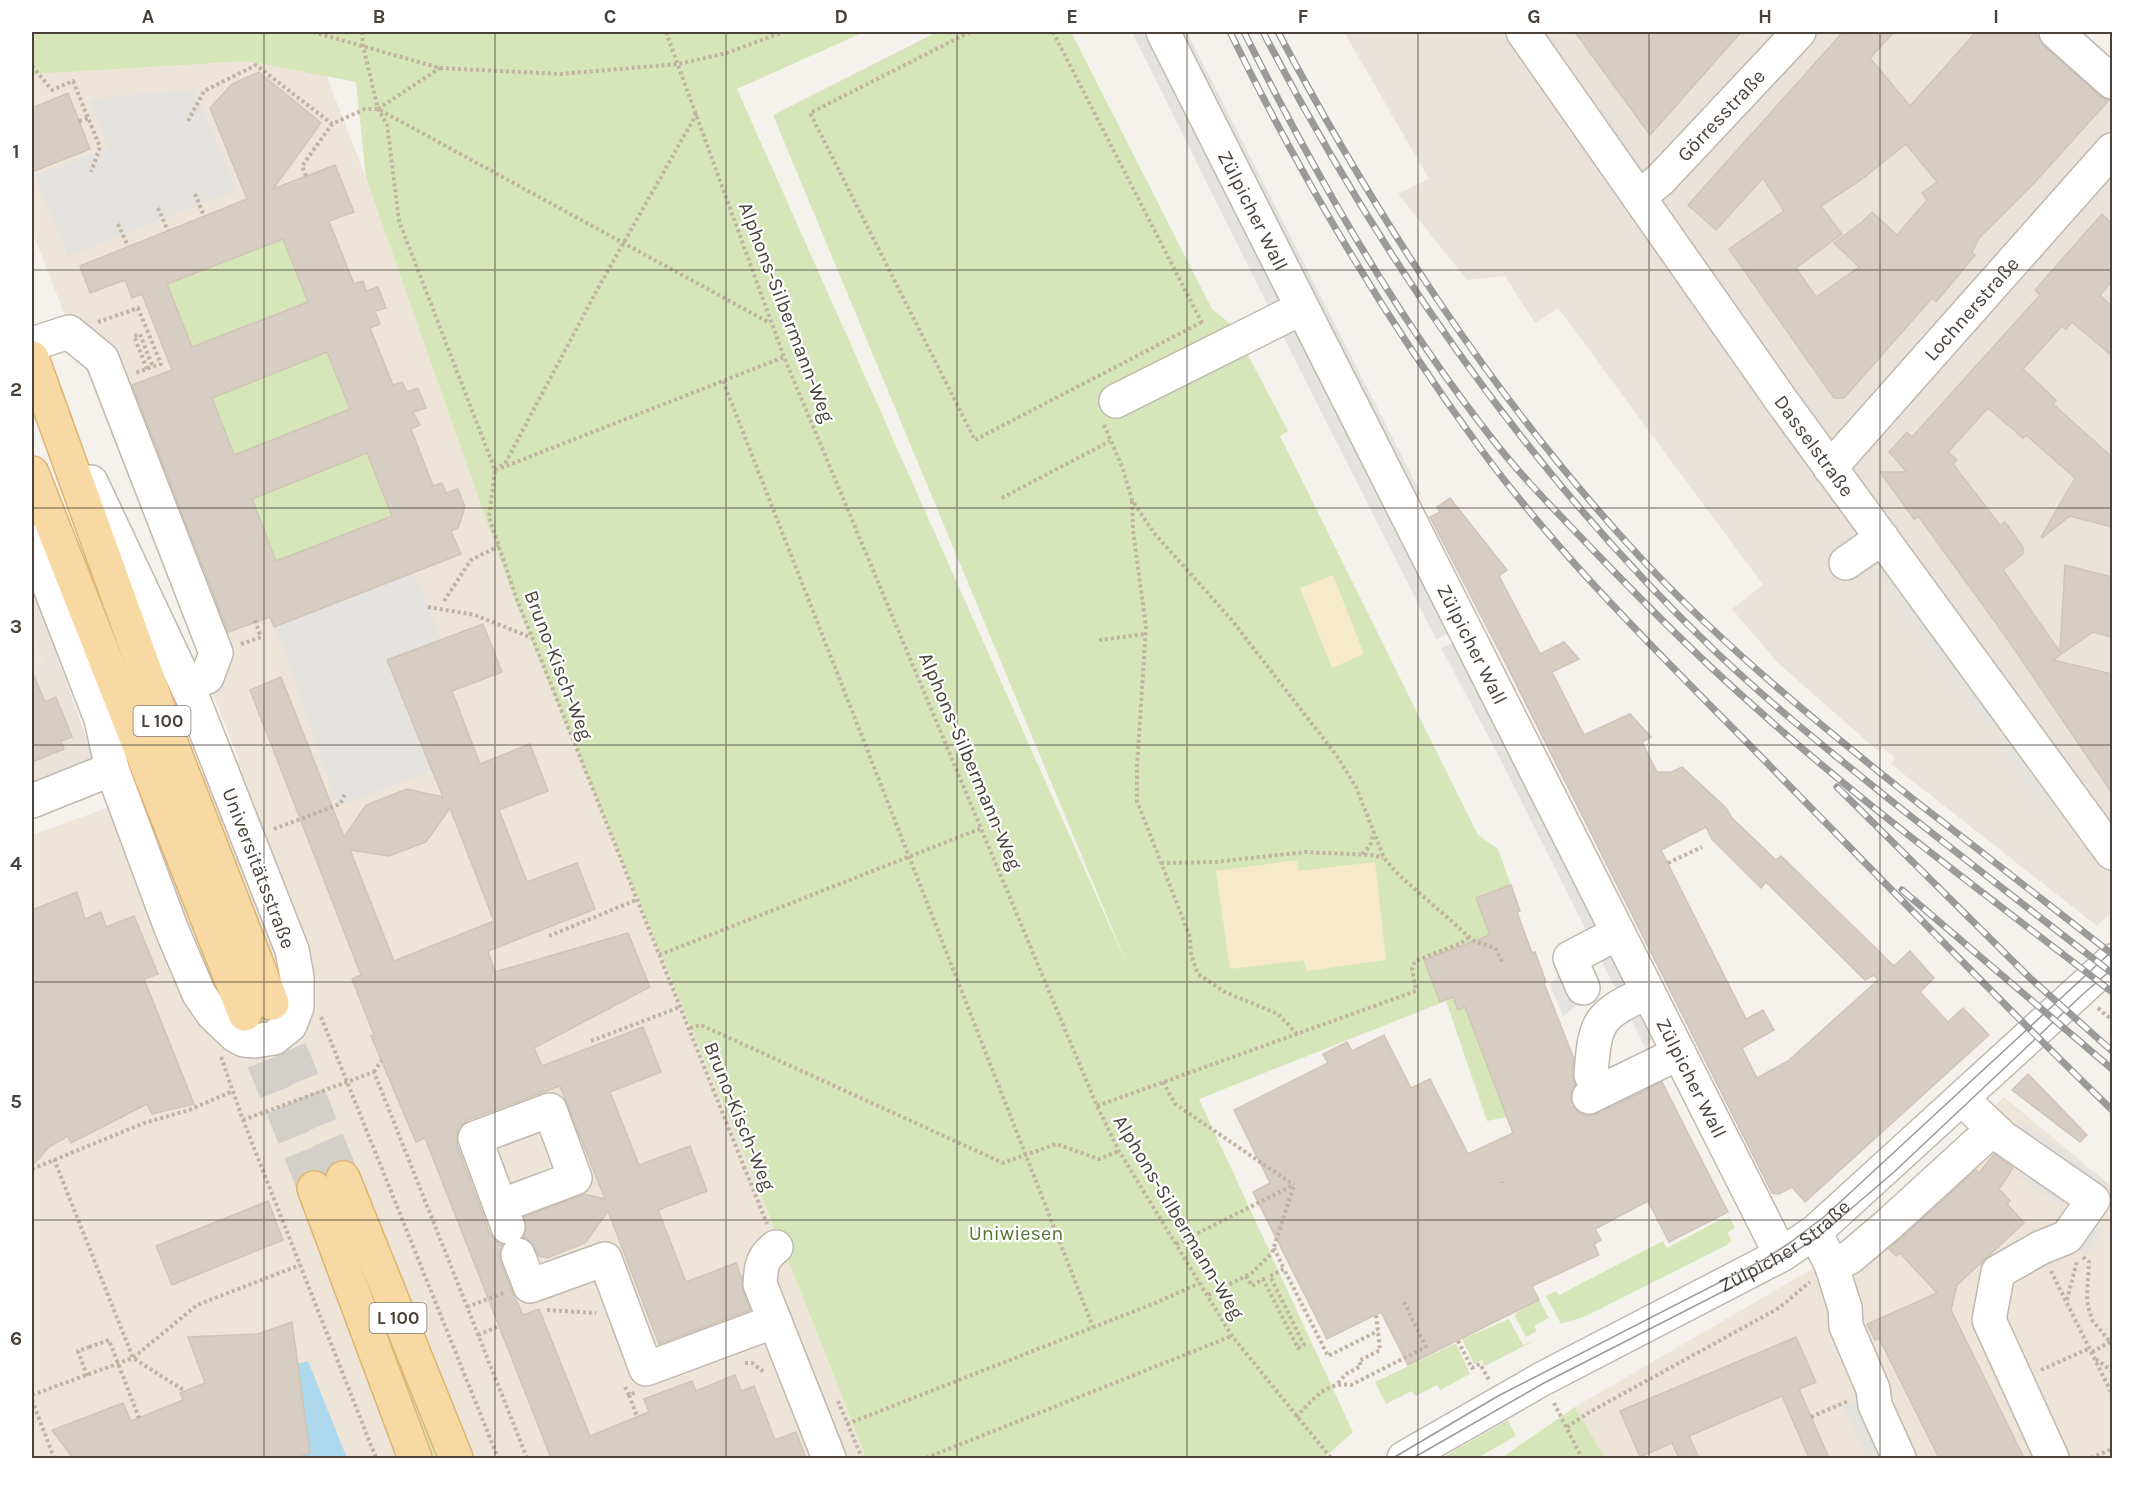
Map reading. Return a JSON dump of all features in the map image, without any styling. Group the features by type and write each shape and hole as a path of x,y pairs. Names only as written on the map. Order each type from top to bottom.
{"main road":[{"name":"Universitätsstraße","path":"32,358 169,738 258,1009 32,473"},
{"name":"L 100","path":"328,1183 368,1286 456,1458"},
{"name":"L 100","path":"368,1286 415,1458"}],"street":[{"name":"Zülpicher Wall","path":"1163,32 1781,1255"},
{"name":"Dasselstraße","path":"1523,32 1830,468 2110,847"},
{"name":"Görresstraße","path":"1639,197 1660,180 1799,32"},
{"path":"2056,32 2112,82"},
{"name":"Lochnerstraße","path":"1830,468 2112,150"},
{"path":"1116,401 1302,308"},
{"path":"32,344 69,332 102,359 216,653 207,677 187,685"},
{"name":"Universitätsstraße","path":"32,546 101,719 112,769 171,928 199,994 213,1014 235,1035 244,1040 255,1041 274,1038 290,1025 297,1007 297,977 292,950 187,685 86,470 59,436"},
{"path":"1846,563 1882,538"},
{"path":"32,801 112,769"},
{"path":"1582,988 1570,958 1618,933"},
{"name":"Zülpicher Straße","path":"1404,1458 1542,1379 1781,1255 1815,1232 2112,961"},
{"path":"1648,992 1615,1007 1600,1023 1593,1042 1590,1086 1679,1053"},
{"path":"1962,1099 2004,1145 2093,1200 2067,1238 2040,1248 1998,1272 1989,1320 2052,1458"},
{"path":"1831,1264 1849,1258 2004,1145"},
{"path":"509,1229 530,1286 604,1259 646,1369 775,1322"},
{"path":"1815,1232 1831,1264 1845,1308 1846,1326 1873,1389 1875,1406 1899,1458"},
{"path":"776,1247 765,1257 761,1268 760,1284 829,1458"},
{"path":"1845,1308 1862,1247"}],"path":[{"path":"313,32 440,68 561,74 678,64 727,53 783,32"},
{"name":"Bruno-Kisch-Weg","path":"362,32 363,46 378,109 387,124 399,221 495,470 489,517 531,637 636,900 690,1028 776,1247"},
{"name":"Alphons-Silbermann-Weg","path":"666,32 784,357 1097,1106 1119,1151 1233,1336 1331,1458"},
{"path":"970,32 810,113 975,440 1202,322 1053,32"},
{"path":"188,121 204,91 256,65 332,124"},
{"path":"32,66 52,90 73,81 100,147 90,172"},
{"path":"378,109 440,68"},
{"path":"306,176 302,166 332,124 365,109 378,109 771,323"},
{"path":"495,470 506,462 597,290 697,113"},
{"path":"79,121 89,118"},
{"path":"195,194 204,216"},
{"path":"158,208 168,231"},
{"path":"118,224 128,246"},
{"path":"69,332 138,308 161,364 147,369 134,336 140,334 151,363 155,366"},
{"path":"495,470 784,357"},
{"path":"723,381 1093,1327"},
{"path":"1116,401 1106,409 1102,418 1124,469 1132,500 1133,530 1144,601 1146,634 1137,801 1190,938 1191,955 1198,974 1225,992 1278,1014 1297,1034"},
{"path":"1002,498 1110,441"},
{"path":"1132,500 1154,533 1230,618 1330,747 1356,787 1384,858 1400,876 1469,938 1495,948 1503,963"},
{"path":"444,601 471,560 499,546"},
{"path":"428,607 475,615 531,637"},
{"path":"254,618 258,629"},
{"path":"1099,640 1146,634"},
{"path":"274,829 340,804 345,794"},
{"path":"659,956 982,828"},
{"path":"1361,855 1370,846 1373,831"},
{"path":"1668,863 1702,847"},
{"path":"1161,863 1215,862 1305,852 1384,858"},
{"path":"549,936 636,900"},
{"path":"1097,1106 1416,990 1412,969 1415,961 1469,938"},
{"path":"591,1041 680,1007"},
{"path":"2099,1009 2112,1020"},
{"path":"320,1013 498,1458"},
{"path":"690,1028 701,1025 1003,1163 1056,1144 1099,1159 1119,1151"},
{"path":"375,1458 243,1120 374,1072 381,1060"},
{"path":"374,1072 527,1458"},
{"path":"1163,1082 1175,1104 1294,1185"},
{"path":"32,1169 144,1123 189,1110 233,1091"},
{"path":"54,1159 133,1358 185,1391"},
{"path":"1176,1244 1294,1185"},
{"path":"1208,1295 1252,1273 1272,1253 1294,1185"},
{"path":"1274,1247 1328,1356 1378,1331"},
{"path":"2040,1248 2112,1394"},
{"path":"2018,1381 2111,1342 2092,1320 2087,1294 2089,1263 2079,1253 2066,1300"},
{"path":"1567,1427 1588,1413 1779,1308 1831,1264"},
{"path":"32,1395 133,1358 197,1305 300,1265"},
{"path":"1246,1276 1252,1286 1263,1280 1298,1348 1304,1345 1270,1276 1284,1269"},
{"path":"848,1424 1155,1303 1200,1283"},
{"path":"467,1307 492,1298"},
{"path":"1338,1383 1351,1385 1426,1347 1403,1300"},
{"path":"1296,1417 1320,1392 1338,1383 1346,1374 1361,1366 1359,1361 1380,1350 1376,1314"},
{"path":"478,1335 499,1326"},
{"path":"926,1458 1233,1336"},
{"path":"87,1376 78,1351 109,1340 139,1418"},
{"path":"1458,1341 1469,1364"},
{"path":"2095,1358 2112,1371"},
{"path":"1542,1379 1582,1458"},
{"path":"1811,1417 1873,1389"},
{"path":"628,1395 637,1417"},
{"path":"32,1400 54,1458"},
{"path":"841,1407 862,1458"},
{"path":"2091,1458 2112,1449"}],"shaded area":[{"path":"1132,32 1149,32 1284,300 1269,308"},
{"path":"1171,32 1187,32 1421,494 1410,501"},
{"path":"1344,32 2041,32 2112,95 2112,912 2097,926 1891,764 1895,758 1882,748 1878,751 1777,662 1732,609 1763,585 1558,308 1535,323 1505,276 1467,280 1398,194 1429,179"},
{"path":"32,50 320,59 366,178 514,599 803,1297 866,1458 32,1458 32,835 239,760 32,231"},
{"path":"195,89 237,190 68,256 35,176 108,147 89,99"},
{"path":"1602,108 1631,150 1625,155 1596,113"},
{"path":"1293,318 1452,632 1436,639 1278,326"},
{"path":"1800,390 1826,427 1821,431 1795,394"},
{"path":"1883,566 1995,722 1989,727 1877,570"},
{"path":"414,572 441,639 387,660 433,770 337,807 286,654 274,627"},
{"path":"32,586 95,762 32,787"},
{"path":"32,631 44,663 32,668"},
{"path":"1457,641 1604,929 1589,936 1493,745 1441,648"},
{"path":"2004,737 2057,812 2051,816 1998,741"},
{"path":"1614,949 1636,994 1622,1001 1599,957"},
{"path":"1561,972 1576,1006 1563,1016 1550,985"},
{"path":"1642,1004 1656,1032 1646,1049 1627,1011"},
{"path":"2004,1097 2112,1187 2112,1458 1605,1458 1575,1407 1817,1266"},
{"path":"2019,1120 2109,1184 2103,1195 2012,1130"},
{"path":"2023,1163 2069,1194 2061,1206 2016,1175"},
{"path":"2091,1222 2103,1230 2086,1254 2074,1246"},
{"path":"1856,1400 1885,1458 1868,1458 1843,1406"}],"green space":[{"name":"Uniwiesen","path":"32,32 864,32 737,89 1129,969 773,115 937,32 1071,32 1212,309 1232,325 1288,431 1280,436 1478,835 1498,849 1520,911 1517,912 1532,953 1535,952 1546,982 1544,984 1585,1088 1507,1117 1487,1121 1446,1001 1199,1099 1353,1432 1324,1458 866,1458 803,1297 514,599 366,178 356,82 247,61 32,74"},
{"path":"283,239 312,313 281,312 218,337 196,358 167,284"},
{"path":"327,352 352,415 324,419 260,445 237,461 212,398"},
{"path":"367,453 394,521 334,538 278,566 252,499"},
{"path":"1730,1218 1735,1228 1727,1233 1731,1240 1727,1245 1586,1316 1561,1324 1546,1296 1556,1291 1559,1295 1663,1241 1667,1248 1722,1219"},
{"path":"1539,1300 1549,1318 1534,1326 1537,1331 1526,1337 1515,1316 1516,1313"},
{"path":"1509,1319 1523,1345 1532,1342 1485,1366 1482,1360 1474,1364 1462,1339"},
{"path":"393,1340 442,1458 427,1458 387,1343"},
{"path":"1454,1344 1470,1374 1440,1390 1437,1385 1416,1396 1412,1391 1386,1404 1375,1382"},
{"path":"1575,1407 1605,1458 1501,1458"},
{"path":"1508,1420 1516,1436 1477,1458 1442,1458"}],"sand":[{"path":"1333,575 1364,654 1332,668 1300,588"},
{"path":"1297,860 1299,871 1375,862 1386,960 1306,971 1304,960 1230,969 1216,871"}],"water":[{"path":"308,1361 347,1458 296,1458 310,1453 298,1364"}],"building":[{"path":"1575,32 1741,32 1650,135"},
{"path":"1843,32 1894,32 1870,58 1910,106 1976,32 2034,32 2044,46 2100,96 2109,100 2036,181 1979,238 1972,253 1975,255 1942,295 1936,302 1932,298 1844,398 1834,398 1729,249 1784,211 1763,178 1716,230 1688,205","holes":["1906,144 1937,182 1922,193 1927,200 1897,235 1872,212 1834,243 1859,267 1816,297 1796,268 1842,234 1821,206 1861,180"]},
{"path":"259,72 321,123 273,189 335,165 354,212 329,221 354,284 363,281 366,291 378,287 386,308 375,311 380,324 370,328 393,385 402,382 407,392 418,388 426,408 413,412 420,425 411,429 433,486 442,483 446,493 458,489 465,507 458,528 451,531 461,554 274,627 270,617 228,632 132,385 172,370 142,294 132,298 125,280 90,293 80,266 247,199 210,108 232,84","holes":["283,239 308,302 192,347 167,284","327,352 350,409 234,455 212,398","367,453 392,516 276,561 252,499"]},
{"path":"68,93 90,149 32,172 32,108"},
{"path":"2102,214 2112,224 2112,281 2100,295 2112,307 2112,356 2072,322 2066,329 2062,326 2023,369 2056,400 2053,404 2112,457 2112,527 2070,516 2042,538 2075,478 2026,435 2023,438 1988,408 1948,452 1957,460 1953,464 2000,525 2005,522 2023,547 2023,554 2003,570 2060,652 2065,565 2112,577 2112,637 2093,632 2053,660 2112,674 2112,793 2006,637 1919,517 1914,519 1880,472 1907,472 1889,452 1907,432 1912,437 2040,295 2035,290"},
{"path":"1450,498 1507,570 1499,576 1540,654 1564,642 1579,659 1552,672 1584,735 1630,714 1651,737 1642,742 1657,772 1672,772 1682,767 1776,860 1781,856 1894,966 1910,951 1934,978 1920,992 1948,1022 1963,1008 1989,1035 1805,1202 1792,1187 1779,1194 1772,1193 1430,517 1440,512 1437,507","holes":["1706,827 1712,839 1761,888 1766,882 1865,980 1874,975 1878,980 1788,1061 1757,1078 1742,1048 1774,1030 1763,1010 1746,1019 1661,850"]},
{"path":"483,624 502,672 452,691 480,764 530,744 548,791 499,810 527,882 577,863 595,909 488,951 495,972 628,933 650,987 534,1048 542,1066 643,1027 661,1072 610,1092 639,1165 690,1146 707,1191 658,1210 686,1282 736,1263 750,1310 659,1344 608,1211 585,1243 547,1258 539,1256 530,1241 523,1237 526,1230 524,1217 584,1194 605,1199 560,1086 468,1120 459,1127 457,1134 457,1145 490,1234 503,1245 499,1253 500,1261 523,1315 539,1309 590,1436 649,1412 644,1399 692,1381 696,1391 735,1375 741,1391 754,1386 775,1440 796,1432 806,1458 551,1458 425,1138 416,1142 371,1036 374,1035 352,979 361,975 250,690 281,677 344,837 366,805 407,789 443,797 387,660","holes":["450,808 494,921 394,961 350,850 389,856 426,842"]},
{"path":"32,671 45,702 56,697 72,737 61,741 64,749 32,762"},
{"path":"1511,885 1520,911 1517,912 1532,953 1535,952 1546,982 1544,983 1574,1059 1572,1074 1575,1085 1570,1095 1572,1106 1579,1113 1587,1116 1597,1114 1662,1082 1728,1212 1669,1242 1648,1201 1595,1229 1601,1240 1594,1244 1599,1255 1532,1286 1539,1300 1408,1365 1381,1312 1327,1339 1253,1192 1270,1183 1234,1110 1328,1063 1323,1054 1347,1042 1352,1051 1384,1035 1411,1088 1430,1079 1468,1154 1513,1133 1465,1007 1458,1010 1453,997 1440,1002 1424,960 1490,935 1476,898"},
{"path":"77,892 85,919 101,912 106,927 134,916 158,974 144,979 194,1104 152,1114 147,1104 71,1143 68,1136 49,1147 32,1166 32,910"},
{"path":"2028,1074 2087,1135 2080,1142 2012,1090"},
{"path":"1994,1154 2013,1168 1999,1189 2010,1201 2007,1204 2024,1223 1957,1285 1951,1310 2024,1458 1939,1458 1879,1338 1875,1340 1867,1324 1937,1293 1900,1253 1896,1256 1889,1249 1976,1170 1979,1173"},
{"path":"268,1201 283,1240 172,1285 156,1246"},
{"path":"292,1322 310,1453 296,1458 73,1458 52,1430 123,1403 131,1421 183,1400 180,1393 205,1383 188,1337 258,1334"},
{"path":"1796,1337 1816,1382 1799,1389 1829,1458 1809,1458 1782,1396 1689,1436 1699,1458 1679,1458 1672,1443 1640,1457 1620,1411"}],"tunnel":[{"path":"272,1004 343,1178"},
{"path":"245,1016 314,1188"}],"tram line":[{"path":"1393,1458 1498,1396 1765,1259 1791,1242 1825,1216 2112,951"},
{"path":"1413,1458 1544,1383 1765,1270 1818,1237 1894,1172 2112,969"}],"railway":[{"path":"1230,32 1315,193 1377,297 1480,448 1513,491 1619,612 2112,1110"},
{"path":"1244,32 1298,137 1388,291 1454,389 1502,452 1528,481 1655,613 1757,709 1888,819 2112,992"},
{"path":"1263,32 1309,117 1410,282 1464,361 1584,513 1649,585 1760,692 1894,803 2112,973"},
{"path":"1278,32 1356,171 1442,306 1487,371 1535,434 1639,556 1671,590 1739,654 1810,715 1918,803 2112,954"},
{"path":"1837,787 2030,978 2112,1051"},
{"path":"1902,890 2112,1069"}]}
